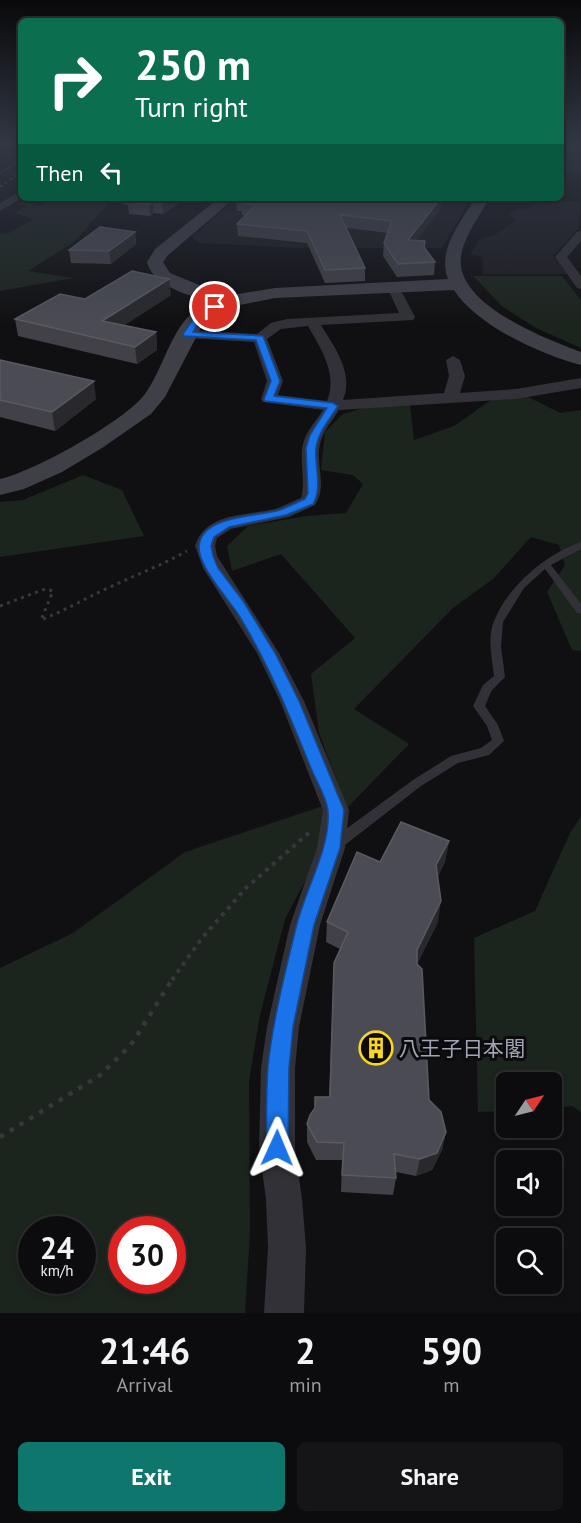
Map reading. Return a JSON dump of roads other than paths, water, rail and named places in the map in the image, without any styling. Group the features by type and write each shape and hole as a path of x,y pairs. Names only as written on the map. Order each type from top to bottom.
{"street":[{"path":"222,203 161,253 155,266 164,277 224,302"},
{"path":"480,203 452,256 453,269 459,284 476,303 507,326 581,359"},
{"path":"581,234 561,257 581,285"},
{"path":"0,487 23,482 46,471 143,409 154,397 198,316 224,302 275,292 459,284"},
{"path":"187,334 260,338 276,326 312,321 408,317 393,287"},
{"path":"284,1313 286,1248 284,1199 277,1148 278,1068 283,1027 305,925 331,848 336,810 292,701 254,627 213,568 205,546 208,536 225,524 282,513 309,501 313,493 311,448 315,435 333,406 340,388 339,369 312,321"},
{"path":"260,338 276,381 268,399 333,406 516,394 581,382"},
{"path":"451,397 456,376 453,360"}],"lane":[{"path":"331,848 417,783 455,759 485,752 498,741 492,724 479,706 487,688 500,677 496,646 498,622 520,586 546,564 581,545"},
{"path":"546,564 581,611"}],"place":[{"name":"八王子日本閣","path":"376,1048"}]}
